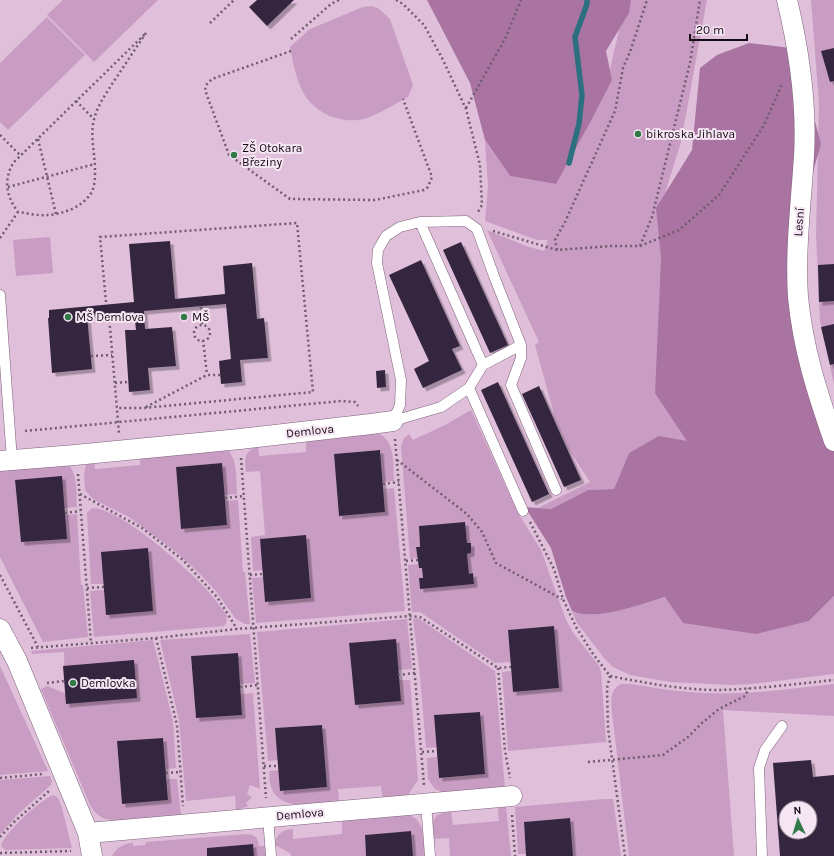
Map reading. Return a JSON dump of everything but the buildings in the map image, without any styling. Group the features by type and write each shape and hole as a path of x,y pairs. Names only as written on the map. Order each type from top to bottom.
{"street":[{"name":"Lesní","path":"787,0 799,53 803,103 804,154 797,254 798,298 810,367 834,441"},
{"name":"Demlova","path":"6,460 121,451 393,421"},
{"path":"0,629 17,661 88,833 84,853"},
{"name":"Demlova","path":"88,833 512,796"}],"lane":[{"path":"393,421 400,405 401,380 377,263 378,250 386,236 400,227 420,222 466,220 477,229 521,345 522,358 510,384 556,490"},
{"path":"420,222 483,365"},
{"path":"0,295 10,432 6,460"},
{"path":"393,421 441,407 469,388 483,365 521,345"},
{"path":"469,388 523,510"},
{"path":"762,856 759,768 765,750 782,726"},
{"path":"426,803 430,856"},
{"path":"268,817 271,856"}],"path":[{"path":"210,23 234,0"},
{"path":"291,39 331,4 339,0"},
{"path":"396,0 403,2 424,24 466,109 480,165 482,191 482,205 471,224 557,250 611,246 640,246 679,230 719,195 764,125 781,84 800,70"},
{"path":"466,109 506,37 520,0"},
{"path":"557,250 555,240 566,222 615,111 623,68 630,52 647,0"},
{"path":"640,246 652,217 690,63 700,0"},
{"path":"146,33 101,101 94,119 92,135 95,164 94,184 90,196 82,203 56,214 45,216 18,212 12,204 9,194 7,175 14,162 146,33"},
{"path":"291,51 212,79 206,85 205,90 229,155 290,199 375,200 424,190 428,186 432,177 403,99"},
{"path":"76,101 94,119"},
{"path":"0,135 20,155"},
{"path":"37,138 56,214"},
{"path":"8,187 95,164"},
{"path":"0,238 18,212"},
{"path":"106,302 100,237 297,223 313,392 144,408 117,408"},
{"path":"201,306 202,325"},
{"path":"109,316 121,451"},
{"path":"202,325 208,327 210,332 208,338 203,340 196,337 195,332 197,327 202,325"},
{"path":"203,340 207,375"},
{"path":"91,356 112,355"},
{"path":"144,408 207,375 220,375"},
{"path":"115,383 128,382"},
{"path":"10,432 341,401 355,402 372,424"},
{"path":"240,439 268,817"},
{"path":"76,455 91,643"},
{"path":"426,803 397,459 467,514 482,532 496,563 563,599"},
{"path":"383,484 399,482"},
{"path":"80,494 142,528 183,560 217,597 237,629"},
{"path":"225,498 244,496"},
{"path":"523,510 554,569 563,599 576,627 593,654 610,676 670,686 718,690 834,680"},
{"path":"65,513 80,511"},
{"path":"406,561 418,560"},
{"path":"250,574 263,574"},
{"path":"0,575 38,647 156,638 237,629 410,616 420,617 498,668 511,667"},
{"path":"87,588 104,587"},
{"path":"156,638 177,725 184,824"},
{"path":"498,668 505,751 510,773 515,856"},
{"path":"398,675 415,673"},
{"path":"610,676 607,688 607,706 612,760 621,816 625,856"},
{"path":"240,687 258,685"},
{"path":"588,762 663,755 688,737 719,709 745,696 748,693 749,688"},
{"path":"422,752 437,751"},
{"path":"264,766 278,766"},
{"path":"166,773 180,772"},
{"path":"0,778 46,774"},
{"path":"0,837 53,786"},
{"path":"0,853 84,853"}],"shaded area":[{"path":"63,0 158,0 94,62 47,15"},
{"path":"427,0 631,0 629,13 606,51 612,80 556,184 510,176 485,140 470,83"},
{"path":"626,0 707,0 681,142 657,219 661,260 687,442 629,453 614,489 588,490 551,509 538,508 590,482 569,450 555,418 535,345 539,342 487,230 526,246 544,251 548,240 537,240 485,221 488,187 485,141 510,176 556,184 604,95"},
{"path":"811,0 834,0 834,384 820,321 816,236 819,104"},
{"path":"371,6 378,8 390,19 413,85 408,97 372,116 357,120 338,119 320,111 306,97 297,79 290,47 310,29 363,7"},
{"path":"47,17 85,55 8,130 0,122 0,63"},
{"path":"749,43 791,48 798,57 821,144 802,210 792,275 834,414 834,596 809,621 756,634 683,623 665,597 618,611 605,613 582,614 572,611 566,597 551,548 525,507 551,509 588,490 614,489 629,453 659,436 687,441 655,393 661,260 656,208 692,150 700,68 717,55"},
{"path":"50,237 53,273 16,276 13,240"},
{"path":"471,410 517,511 541,550 566,620 574,634 599,666 601,672 606,742 508,751 502,672 511,671 513,692 559,688 554,626 508,630 511,662 495,663 420,612 412,612 408,565 419,564 419,568 422,568 423,578 419,578 420,589 474,584 473,574 469,574 467,554 471,553 471,543 467,543 465,523 419,526 420,547 416,547 418,558 410,559 401,446 404,438 409,434 413,440 445,425"},
{"path":"376,433 387,440 390,446 393,460 394,481 383,482 380,450 334,454 339,516 385,512 383,489 394,488 405,611 256,623 252,578 263,577 265,602 311,597 306,536 260,539 263,570 253,571 251,537 265,535 260,471 246,472 245,460 247,453 258,446 259,456 306,452 306,438"},
{"path":"227,449 231,453 235,464 237,494 224,495 222,463 176,467 181,529 227,525 225,501 238,500 243,572 245,572 250,624 245,624 236,619 215,590 176,552 129,517 93,499 85,490 84,475 86,465 94,455 95,469 140,465 140,451"},
{"path":"67,462 71,467 75,478 77,507 64,508 15,480 21,542 67,539 65,515 77,514 81,585 83,585 88,637 43,642 0,557 0,463"},
{"path":"92,508 104,510 119,517 169,554 215,599 227,616 226,624 224,626 94,637 90,591 104,590 104,584 91,584 87,513"},
{"path":"834,596 834,674 751,684 731,685 670,682 630,675 613,667 605,659 577,623 572,611 582,614 606,613 619,611 666,597 683,623 809,621"},
{"path":"418,618 495,671 505,789 446,794 435,789 428,779 427,758 437,757 439,778 485,774 480,712 434,715 437,747 426,748 420,676 413,619"},
{"path":"407,619 412,669 398,670 349,643 355,705 401,701 399,680 410,680 418,780 408,795 405,798 383,799 381,786 338,789 339,802 299,805 289,803 281,799 274,793 270,783 269,771 279,770 281,791 327,787 322,725 275,728 278,760 268,761 257,632"},
{"path":"250,634 255,683 240,684 237,653 191,656 196,718 242,715 241,694 253,693 260,789 250,785 247,794 252,797 246,803 248,806 236,811 235,796 186,801 179,720 160,640"},
{"path":"153,640 173,721 176,768 166,769 163,738 117,741 122,804 168,800 167,779 177,779 181,815 129,820 110,820 99,816 90,805 41,689 47,686 65,693 64,652 32,654 31,651"},
{"path":"0,666 48,771 0,775"},
{"path":"621,684 684,692 725,693 763,692 834,684 834,716 723,710 734,856 629,856 611,705 614,690"},
{"path":"50,776 52,781 51,785 17,815 0,835 0,780"},
{"path":"54,795 58,798 62,808 72,848 5,850 1,846 3,840 15,825 32,809"},
{"path":"613,799 621,856 573,856 569,818 524,822 526,854 518,854 515,807"},
{"path":"506,807 511,856 450,856 449,838 432,839 432,823 437,815 451,811 453,825 499,821 498,808"},
{"path":"408,815 414,817 421,826 425,856 413,856 411,831 365,835 366,856 291,856 290,853 275,845 276,838 280,833 289,829 293,829 293,839 342,834 342,820"},
{"path":"247,834 256,837 259,846 265,846 266,856 254,856 252,844 207,848 207,856 112,856 120,847 131,843 133,843 133,846 145,845 146,842"}],"waterway":[{"path":"569,163 579,124 582,95 575,37 587,4 587,0"}],"place":[{"name":"bikroska Jihlava","path":"638,134"},
{"name":"ZŠ Otokara Březiny","path":"234,155"},
{"name":"MŠ Demlova","path":"68,317"},
{"name":"MŠ","path":"184,317"},
{"name":"Demlovka","path":"73,683"}]}
